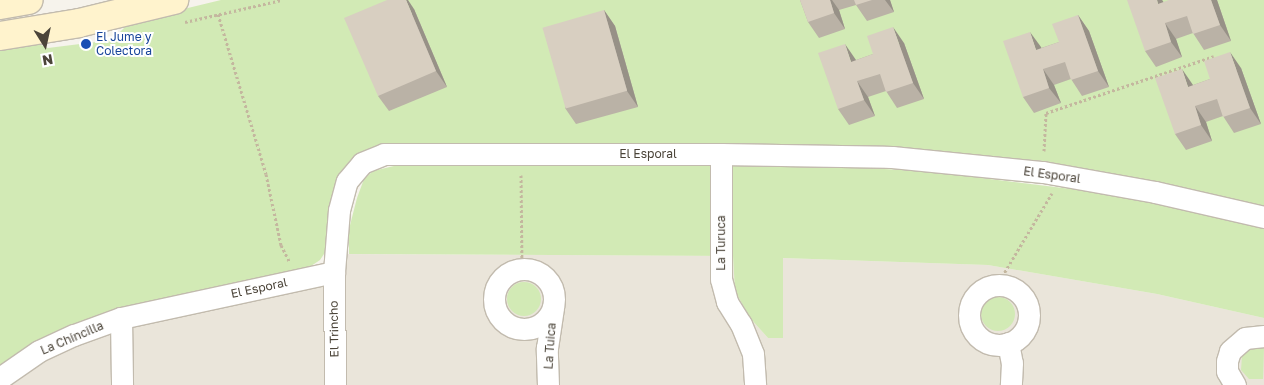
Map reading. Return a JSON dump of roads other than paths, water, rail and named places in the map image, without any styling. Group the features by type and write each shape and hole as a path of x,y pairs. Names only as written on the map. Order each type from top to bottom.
{"main road":[{"path":"0,5 29,0"},
{"path":"0,36 79,23 178,11"}],"street":[{"name":"El Esporal","path":"121,318 334,272 340,210 348,181 362,163 384,154 721,154 892,157 1053,174 1155,192 1264,217"},
{"name":"La Turuca","path":"721,154 721,279 727,302 741,324 753,354 754,385"},
{"name":"La Tuica","path":"548,385 547,348 553,307 554,298 548,280 540,274 522,269 504,277 494,295 498,314 505,322 524,329 542,323 553,307"},
{"name":"El Trincho","path":"334,272 335,385"},
{"path":"997,285 1015,290 1027,304 1027,323 1023,332 1008,343 988,343 973,330 969,321 972,301 987,287 997,285"},
{"path":"121,318 122,385"},
{"name":"La Chincilla","path":"0,378 39,351 74,335 121,318"},
{"path":"524,329 547,348"},
{"path":"1235,385 1227,371 1230,351 1245,338 1264,336"},
{"path":"1008,343 1012,363 1011,385"}],"place":[{"name":"El Jume y Colectora","path":"86,44"}]}
